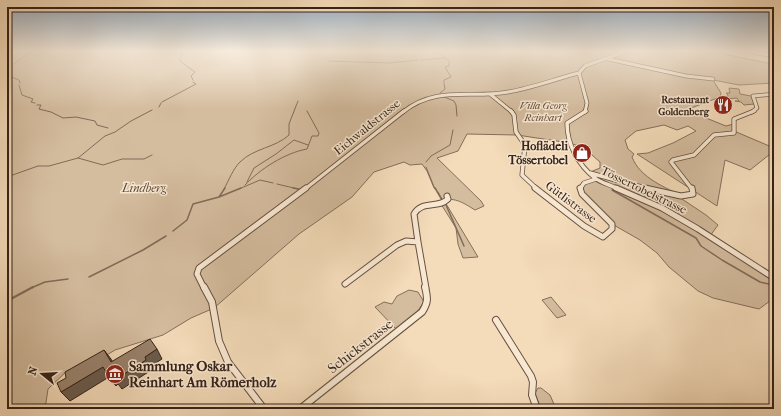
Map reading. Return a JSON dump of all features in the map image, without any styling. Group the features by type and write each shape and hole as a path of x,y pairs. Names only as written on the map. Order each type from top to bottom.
{"street":[{"path":"579,74 582,70"},
{"path":"660,70 686,76 713,79"},
{"name":"Eichwaldstrasse","path":"264,409 236,374 222,351 214,308 198,277 198,270 296,196 412,104 429,97 446,93 489,94 507,92 579,74"},
{"name":"Tössertobelstrasse","path":"579,74 588,106 585,111 567,124 567,129 570,144 581,165 596,179 662,208 698,228 774,278"},
{"name":"Gütlistrasse","path":"489,94 513,112 515,117 514,125 517,135 524,143 522,175 528,182 584,226 603,236 609,233 612,229 612,224 582,194 580,188 584,182 596,179"},
{"path":"588,172 685,197 689,196 693,194 692,188 671,162 673,160 694,155 714,134 734,133 734,119 757,108 753,96 774,94"},
{"path":"345,284 396,245 406,241 418,242 414,214 416,210 418,207 425,205 445,202 447,196"},
{"name":"Schickstrasse","path":"300,409 422,312 427,304 428,297 423,278 418,242"},
{"path":"496,320 531,376 533,382 532,394 537,409"}],"green space":[{"name":"Lindberg","path":"7,70 774,70 774,83 739,85 713,80 721,93 720,97 686,110 726,126 734,124 734,131 774,148 774,151 750,170 725,160 717,206 637,154 648,153 673,143 696,131 688,126 677,130 664,125 636,131 625,140 628,149 634,154 632,157 636,164 647,177 685,197 682,199 718,225 710,236 774,278 774,298 759,309 713,298 698,291 669,267 657,253 640,240 612,224 582,194 580,188 584,183 596,179 588,173 600,168 600,162 584,148 570,143 517,135 467,134 458,151 437,158 481,201 484,206 475,210 455,200 451,199 443,201 434,188 427,171 422,164 410,165 404,162 374,172 352,197 299,234 214,308 191,318 163,335 115,350 76,374 68,370 48,389 45,409 7,409"},
{"path":"729,88 739,89 740,94 751,96 754,104 744,105 741,102 735,101 739,101 737,98 727,99 728,95 726,93 730,93"},
{"path":"445,202 478,257 463,258 458,244 456,228 441,204"},
{"path":"409,290 418,292 424,302 417,312 396,329 375,307 384,302 392,304 397,296"},
{"path":"551,297 566,315 557,318 542,300"},
{"path":"538,388 541,388 550,395 556,409 541,409 535,393"}],"building":[{"path":"150,339 157,349 145,357 146,360 115,380 112,375 109,377 103,367 61,392 57,383 66,378 65,372 104,350 111,362"}],"waterway":[{"path":"193,70 195,72 191,76 193,80"},
{"path":"444,82 444,80 451,77 447,70"},
{"path":"7,75 19,80 20,83"},
{"path":"162,102 196,84 193,82"},
{"path":"440,93 445,89 444,83"},
{"path":"19,85 22,95 33,99 31,102 35,103"},
{"path":"442,96 454,101 457,116"},
{"path":"224,189 235,168 246,157 277,143 289,135 289,124 298,101"},
{"path":"159,107 161,103"},
{"path":"37,105 41,105 39,109 51,112 63,118 76,117 95,121 97,125 108,128"},
{"path":"78,158 105,136 115,132 131,121 152,110"},
{"path":"245,185 273,162 290,154 307,149 312,136 318,136 319,133 307,111"},
{"path":"426,162 431,156 450,145 453,130"},
{"path":"247,182 254,168 294,140 308,145"},
{"path":"78,158 103,165 122,159 144,159 152,155"},
{"path":"7,177 38,166 49,166 78,158"},
{"path":"426,167 435,189"},
{"path":"239,189 260,180 273,183"},
{"path":"277,184 296,188"},
{"path":"219,197 225,188"},
{"path":"219,197 241,188"},
{"path":"435,188 442,200"},
{"path":"612,190 696,238 701,246 722,260 760,282 773,285"},
{"path":"173,231 187,220 193,204 219,197"},
{"path":"446,205 464,246"},
{"path":"89,277 143,250 166,236"},
{"path":"32,288 45,282 68,279"},
{"path":"7,301 32,288"}],"place":[{"name":"Restaurant Goldenberg","path":"723,105"},
{"name":"Hoflädeli Tössertobel","path":"582,153"},
{"name":"Sammlung Oskar Reinhart Am Römerholz","path":"115,374"}],"park label":[{"name":"Villa Georg Reinhart","path":"543,110"}]}
